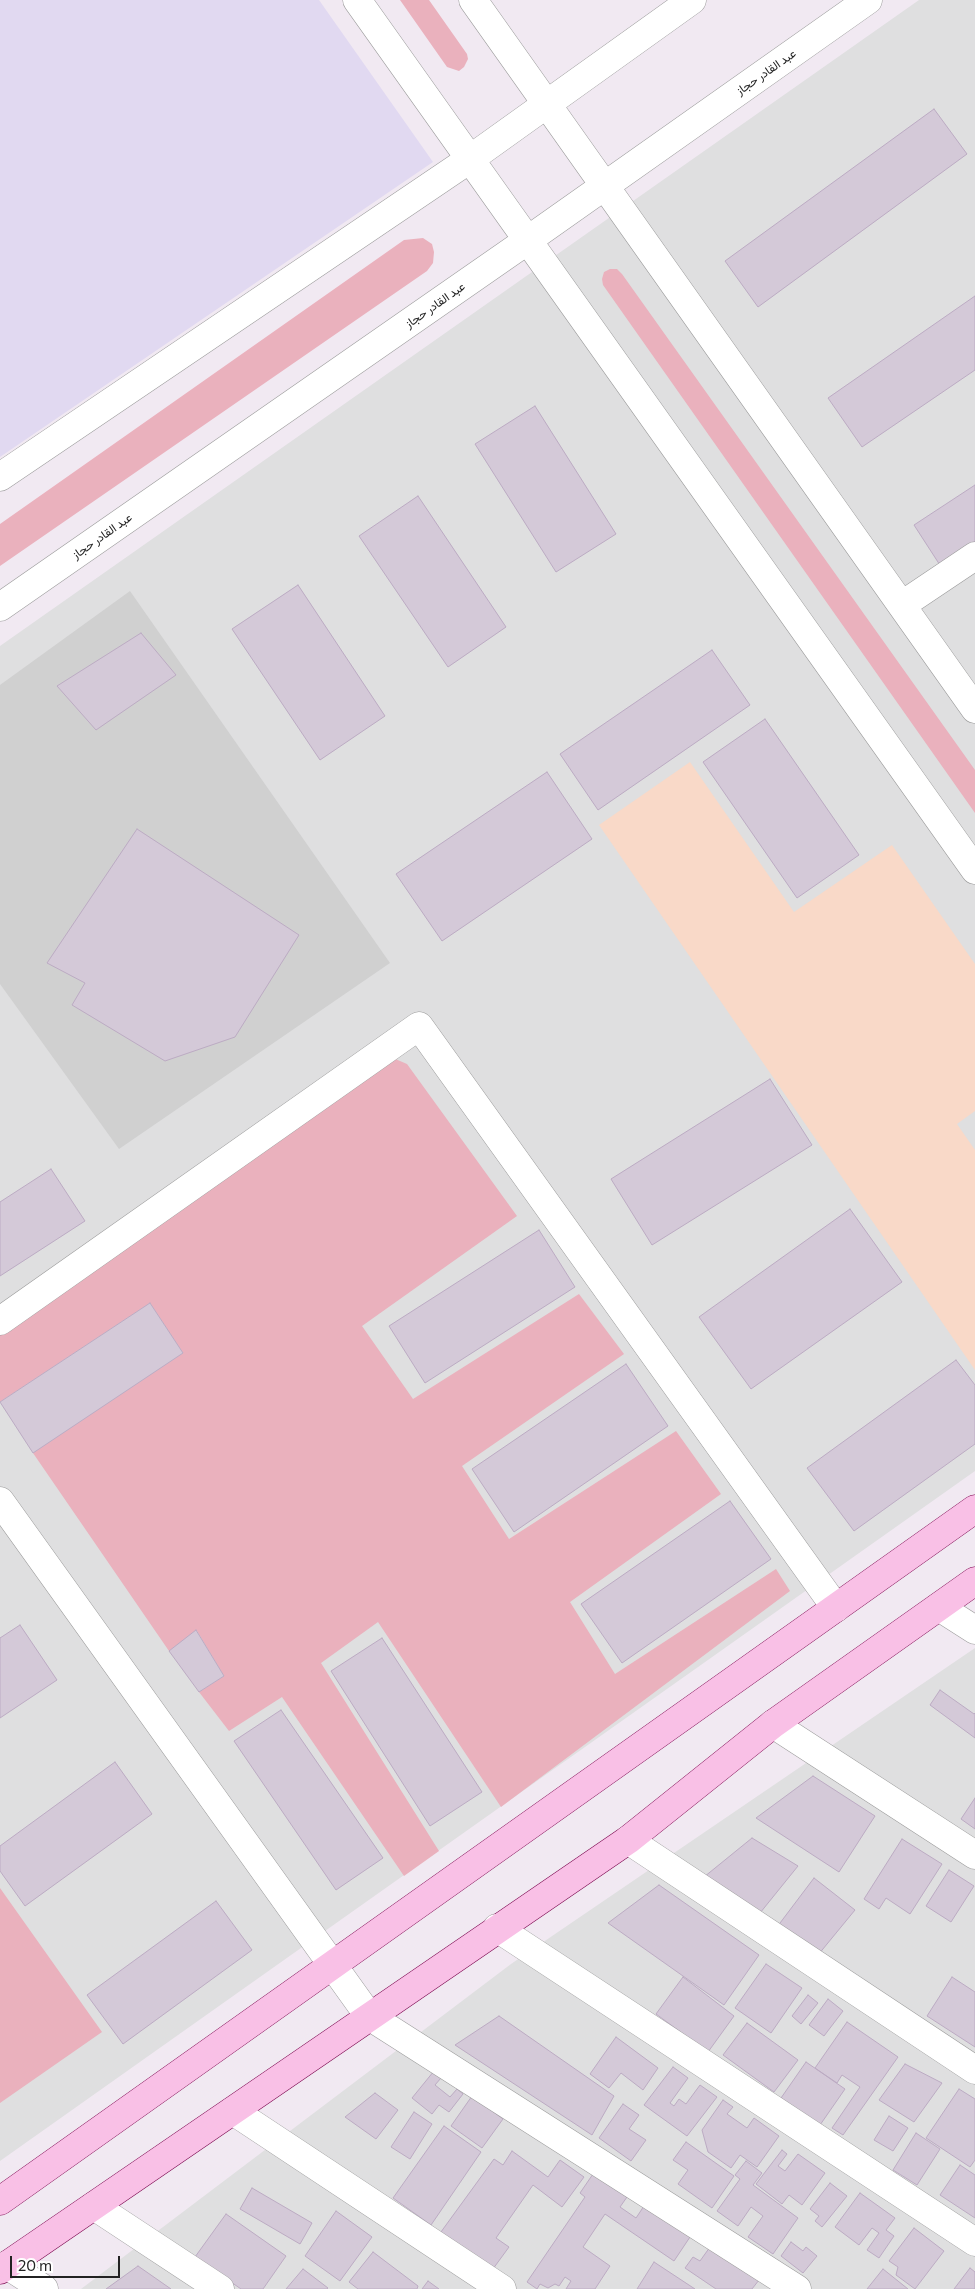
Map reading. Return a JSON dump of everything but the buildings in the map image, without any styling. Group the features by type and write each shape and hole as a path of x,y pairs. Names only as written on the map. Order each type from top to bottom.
{"main road":[{"path":"0,2201 975,1509"},
{"path":"4,2267 628,1840 773,1724 975,1581"}],"street":[{"path":"357,0 975,870"},
{"path":"473,0 975,709"},
{"path":"0,477 470,159 692,0"},
{"name":"عبد القادر حجاز","path":"0,607 528,240 868,0"},
{"path":"902,605 975,556"},
{"path":"0,1321 419,1026 836,1608"},
{"path":"0,1501 369,2016 796,2289"},
{"path":"939,1606 975,1630"},
{"path":"773,1724 975,1856"},
{"path":"628,1840 975,2070"},
{"path":"497,1928 975,2242"},
{"path":"232,2111 502,2289"},
{"path":"94,2206 220,2289"},
{"path":"4,2267 44,2289"}],"shaded area":[{"path":"0,0 319,0 433,162 0,457"},
{"path":"400,0 429,0 467,54 468,59 464,67 459,71 447,67"},
{"path":"919,0 975,0 975,1471 0,2161 0,646"},
{"path":"423,238 432,244 434,252 433,263 427,271 0,566 0,524 404,240"},
{"path":"610,269 617,269 622,274 975,770 975,813 603,285 604,272"},
{"path":"130,591 390,963 119,1149 0,984 0,685"},
{"path":"690,762 794,912 892,845 975,964 975,1111 957,1124 975,1150 975,1370 599,825"},
{"path":"393,1058 407,1064 517,1216 362,1326 413,1399 579,1294 624,1354 462,1466 509,1539 676,1431 721,1494 570,1602 615,1674 776,1569 790,1591 501,1807 378,1622 321,1663 439,1851 404,1876 282,1697 229,1731 199,1692 224,1676 197,1631 169,1651 33,1453 183,1353 150,1303 0,1402 0,1335"},
{"path":"975,1648 975,2289 81,2289 511,1964"},
{"path":"0,1888 102,2032 0,2103"}]}
